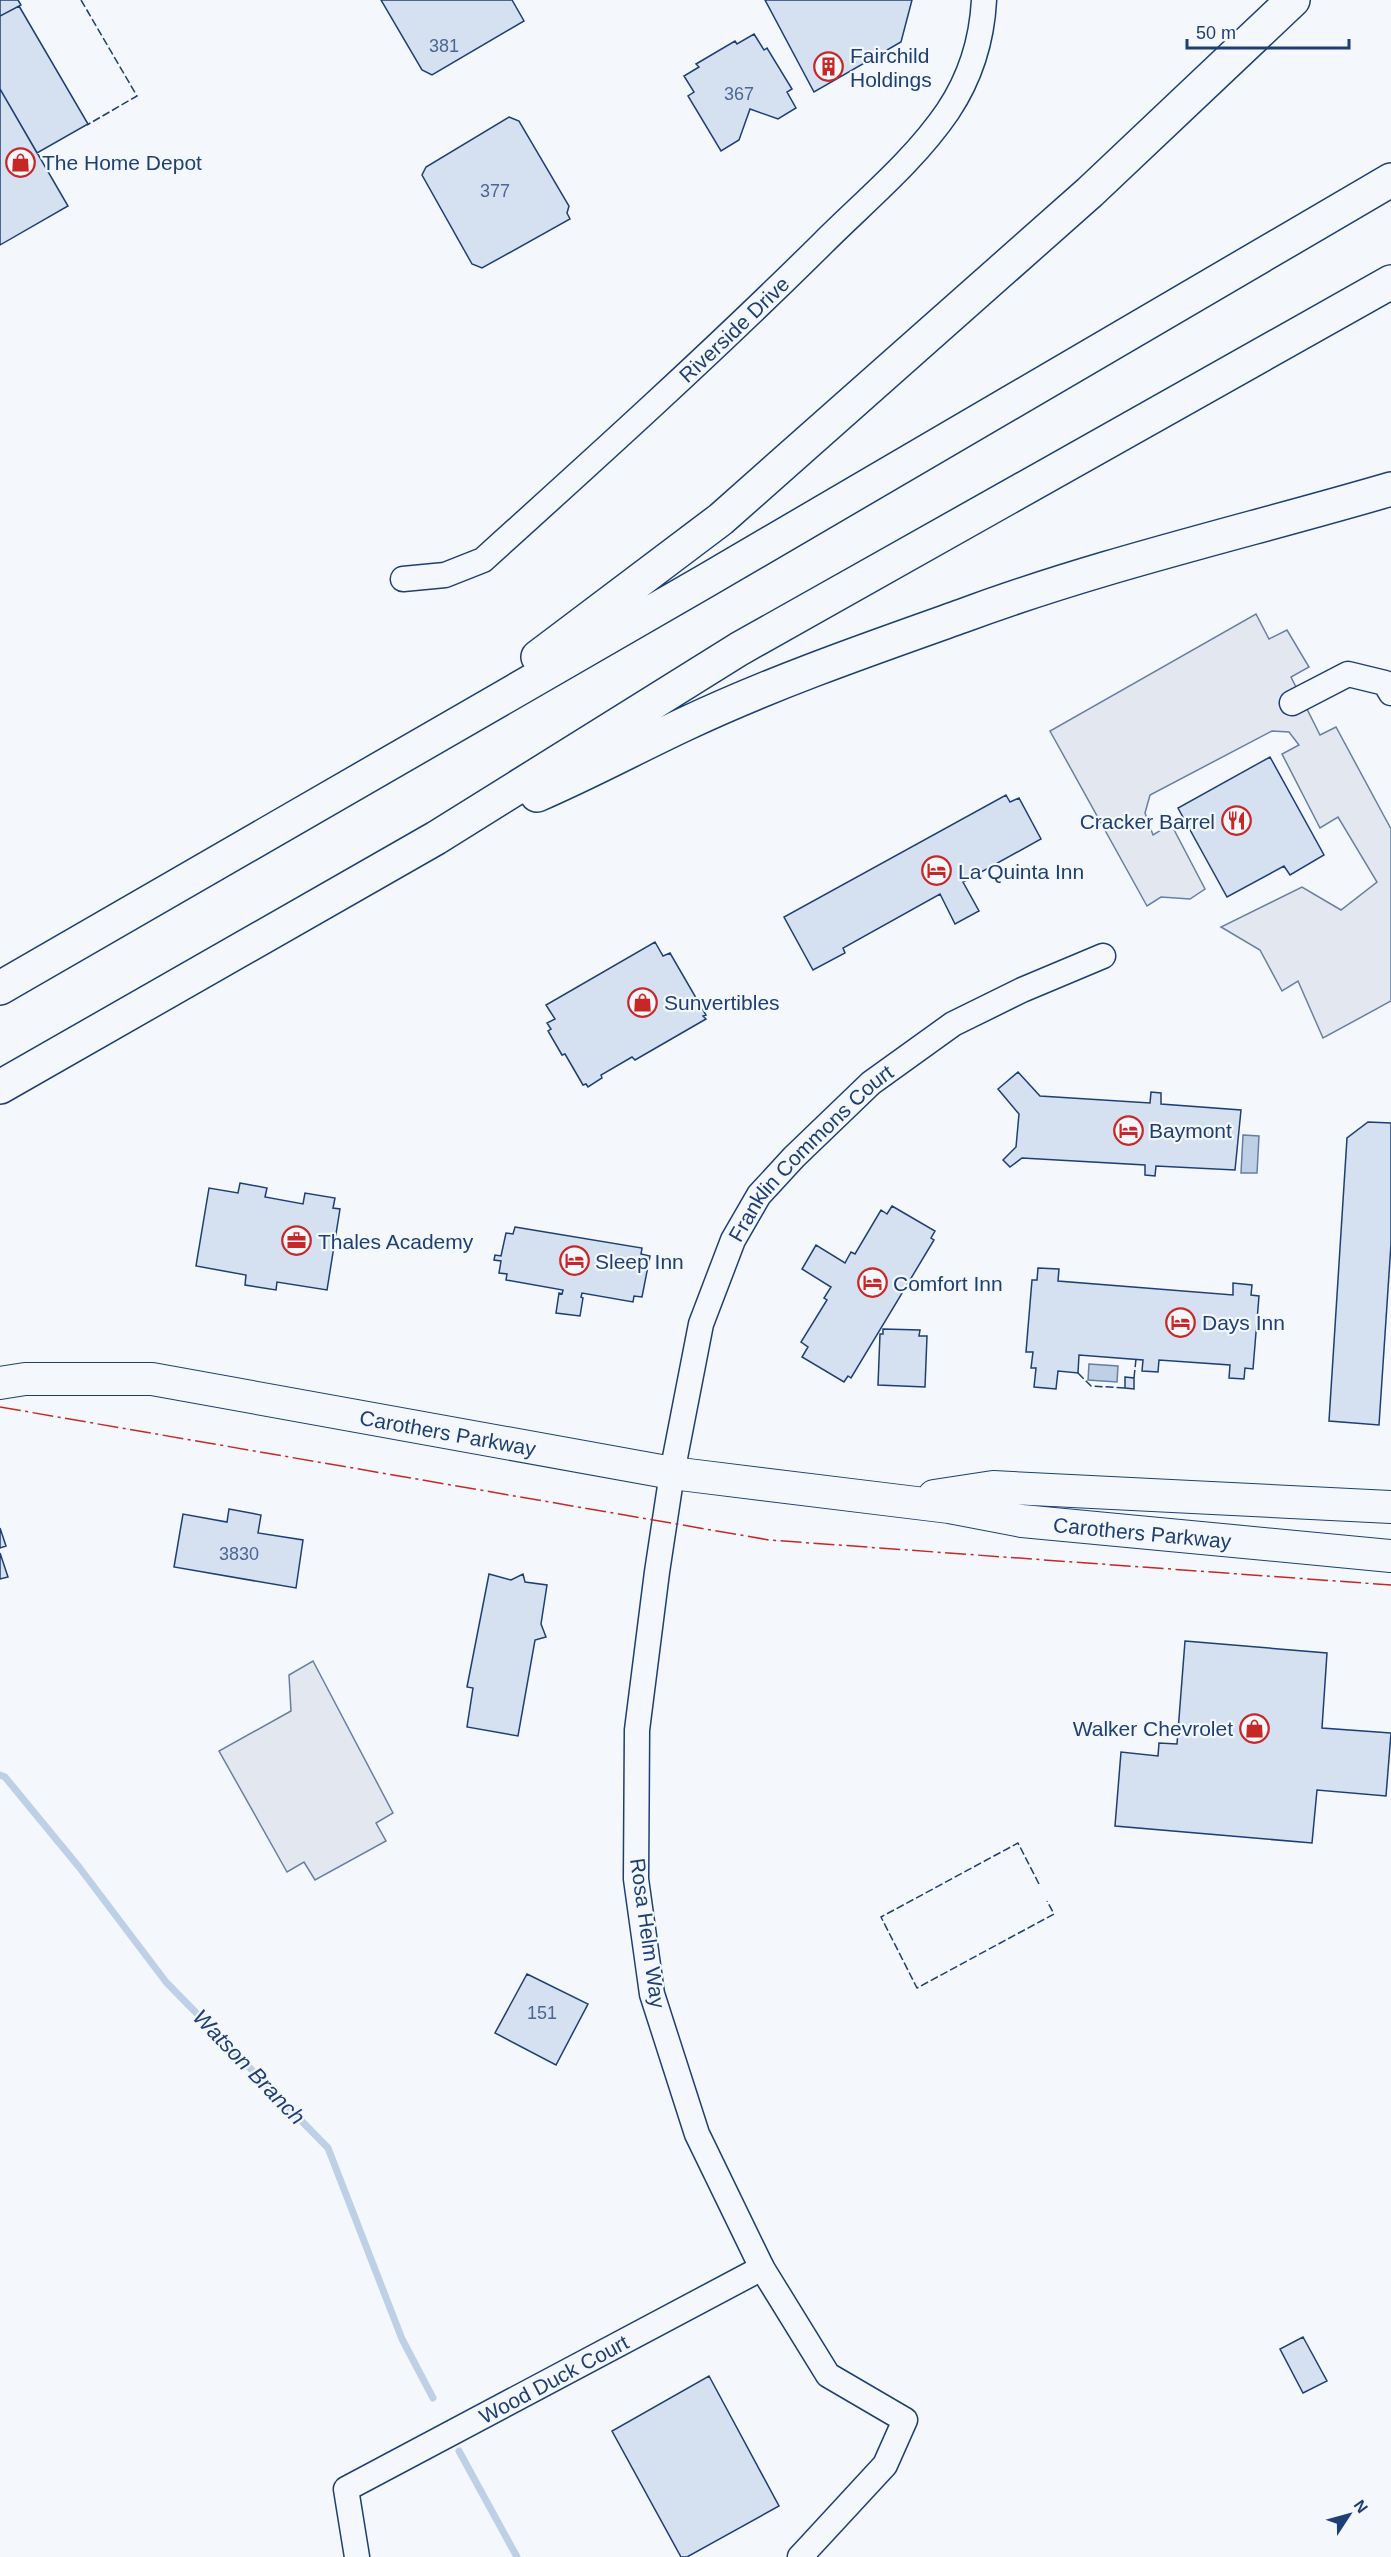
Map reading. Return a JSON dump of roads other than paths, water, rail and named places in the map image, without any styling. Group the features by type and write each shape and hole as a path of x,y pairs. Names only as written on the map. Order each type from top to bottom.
{"highway":[{"path":"416,748 722,519 1090,192 1293,0"},
{"path":"0,988 1391,180"},
{"path":"0,1087 436,838 739,649 1391,282"},
{"path":"436,838 583,775 686,723 788,681 964,615 1145,557 1391,489"}],"main road":[{"name":"Carothers Parkway","path":"0,1383 25,1379 152,1379 672,1473 949,1507 1022,1521 1391,1554"},
{"name":"Carothers Parkway","path":"894,1502 993,1487 1391,1507"}],"street":[{"name":"Riverside Drive","path":"403,579 445,575 483,560 781,285 922,144 949,110 967,74 983,28 984,0"},
{"path":"1292,703 1348,674 1385,683 1391,693"},
{"name":"Franklin Commons Court","path":"672,1473 701,1324 733,1239 759,1195 794,1157 871,1083 953,1024 1022,990 1103,956"},
{"name":"Rosa Helm Way","path":"672,1473 637,1730 636,1879 652,1994 694,2124 762,2268 828,2374 904,2420 885,2465 800,2557"},
{"name":"Wood Duck Court","path":"357,2557 346,2489 762,2268"}],"water":[{"path":"1243,1135 1259,1136 1257,1173 1241,1173"},
{"path":"1089,1364 1118,1366 1117,1382 1088,1380"}],"waterway":[{"name":"Watson Branch","path":"0,1775 5,1777 79,1867 166,1982 328,2148 402,2339 433,2398"},
{"name":"Watson Branch","path":"459,2451 517,2557"}],"place":[{"name":"Fairchild Holdings","path":"829,67"},
{"name":"The Home Depot","path":"21,162"},
{"name":"Cracker Barrel","path":"1236,821"},
{"name":"La Quinta Inn","path":"937,871"},
{"name":"Sunvertibles","path":"643,1002"},
{"name":"Baymont","path":"1128,1130"},
{"name":"Thales Academy","path":"297,1241"},
{"name":"Sleep Inn","path":"574,1261"},
{"name":"Comfort Inn","path":"872,1283"},
{"name":"Days Inn","path":"1181,1322"},
{"name":"Walker Chevrolet","path":"1254,1728"}]}
